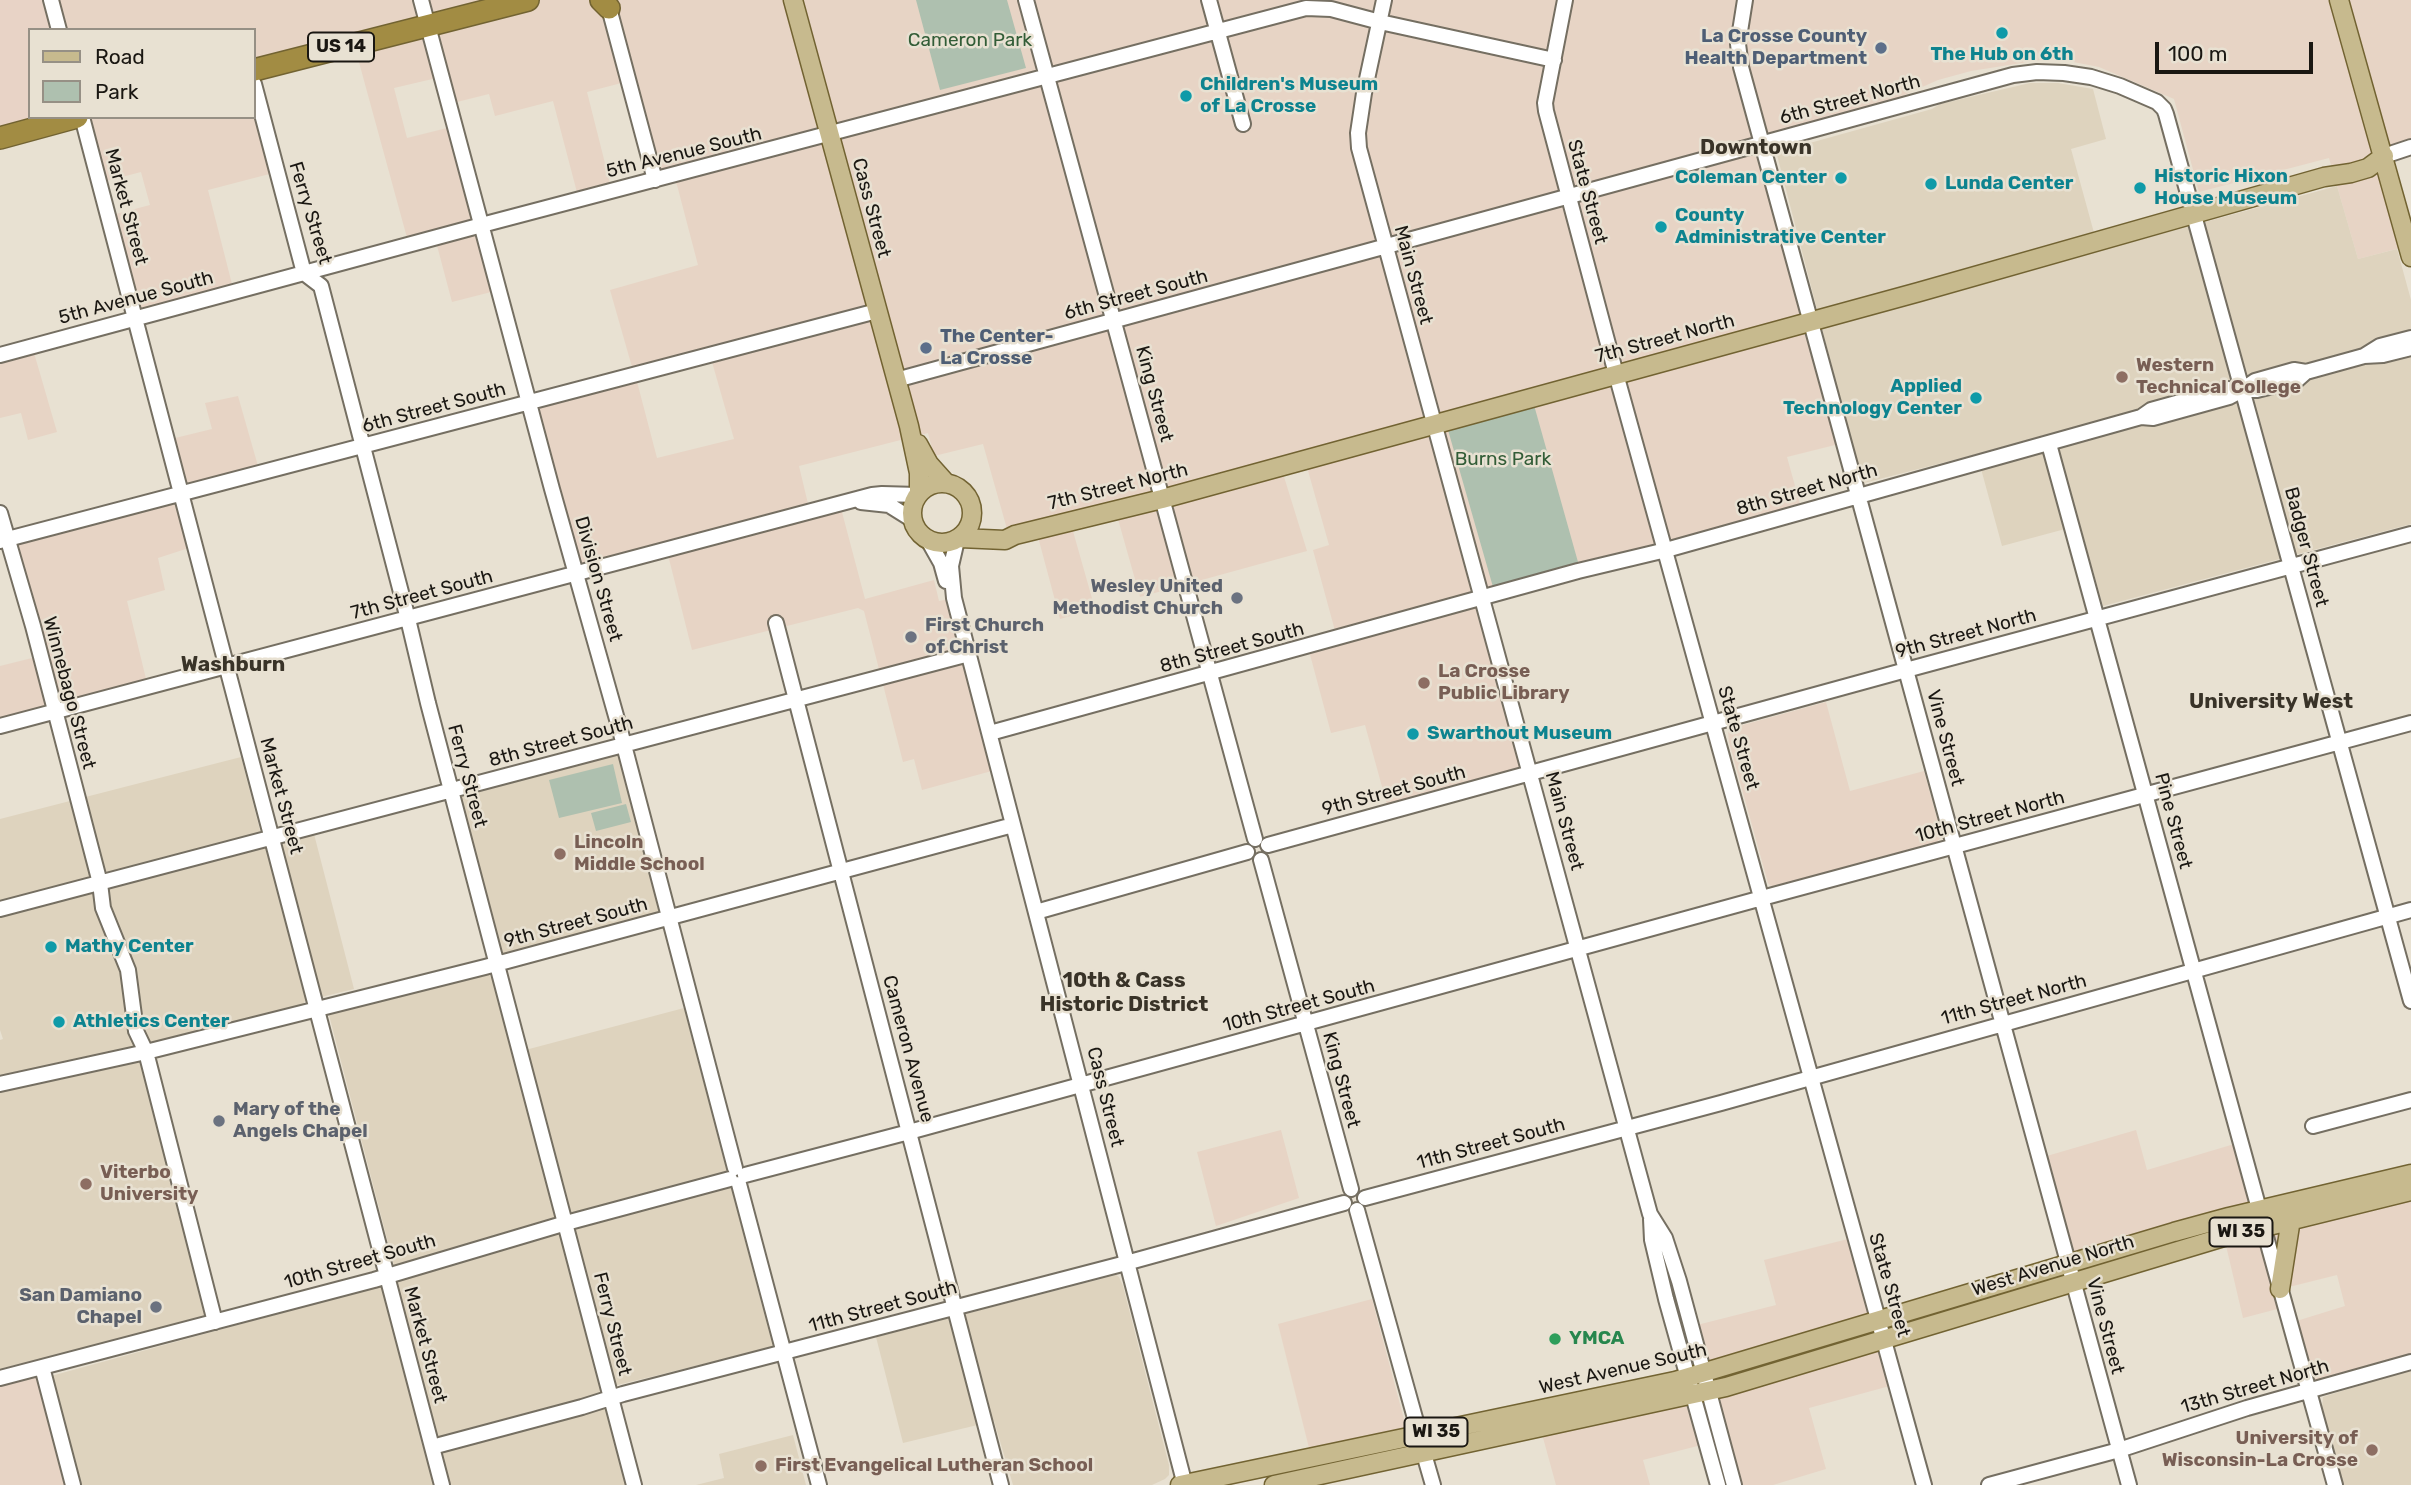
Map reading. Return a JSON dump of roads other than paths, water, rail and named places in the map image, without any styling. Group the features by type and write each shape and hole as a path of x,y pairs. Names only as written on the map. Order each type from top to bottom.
{"highway":[{"name":"US 14","path":"256,69 528,0"},
{"path":"0,138 71,119"}],"main road":[{"name":"Cass Street","path":"793,0 909,426 919,473 918,495"},
{"path":"2339,0 2385,156 2411,257"},
{"name":"7th Street North","path":"958,539 1005,540 1015,535 1163,499 1810,322 2323,177 2334,177 2368,168 2385,156"},
{"name":"Cass Street","path":"909,426 929,464 946,483"},
{"path":"946,483 962,490 970,500 972,512 968,528 958,539 943,544 928,540 918,532 912,507 918,495 930,485 946,483"},
{"path":"972,512 984,526 1015,535"},
{"name":"West Avenue North","path":"1701,1394 1885,1339 2071,1274 2411,1174"},
{"name":"West Avenue North","path":"2261,1218 2291,1219 2411,1191"},
{"path":"2280,1289 2291,1219"},
{"name":"West Avenue South","path":"1274,1485 1696,1375 1880,1321 2071,1274"},
{"name":"West Avenue South","path":"1183,1485 1701,1394"}],"street":[{"path":"51,0 58,28"},
{"name":"Division Street","path":"421,0 624,745 667,918 819,1485"},
{"name":"King Street","path":"1026,0 1257,845 1269,852 1261,860 1433,1485"},
{"path":"1209,0 1243,124"},
{"name":"Main Street","path":"1384,0 1364,93 1358,140 1627,1127 1650,1214 1655,1254 1701,1394"},
{"name":"State Street","path":"1564,0 1545,103 1616,374 1924,1485"},
{"name":"Vine Street","path":"1745,0 1738,55 2129,1485"},
{"path":"605,4 655,180"},
{"name":"5th Avenue South","path":"0,355 1045,76 1315,8 1331,9 1554,60"},
{"name":"6th Street North","path":"1386,248 2013,75 2037,72 2091,77 2120,86 2161,105"},
{"name":"Ferry Street","path":"256,92 304,273 321,286 634,1485"},
{"name":"Badger Street","path":"2161,105 2166,114 2194,214 2411,1001"},
{"name":"Market Street","path":"80,119 135,318 442,1485"},
{"name":"7th Street North","path":"2385,156 2411,148"},
{"name":"6th Street South","path":"896,380 1386,248"},
{"name":"6th Street South","path":"3,540 877,312"},
{"name":"8th Street North","path":"2364,356 2380,346 2411,338"},
{"name":"8th Street North","path":"1483,598 2049,444 2141,417 2151,410 2227,389 2242,390 2255,381 2294,370 2306,372 2364,356 2384,355 2411,348"},
{"name":"Pine Street","path":"2049,444 2335,1485"},
{"name":"7th Street South","path":"0,726 882,494 918,495"},
{"name":"7th Street South","path":"853,502 889,505 913,520"},
{"name":"Winnebago Street","path":"0,513 3,540 55,711 100,883 103,908 128,970 135,1031 146,1052 215,1322"},
{"name":"9th Street North","path":"1531,774 2411,534"},
{"name":"Cass Street","path":"954,598 951,566 958,539"},
{"name":"Cass Street","path":"928,540 941,563 954,598 1183,1485"},
{"name":"8th Street South","path":"990,733 1483,598"},
{"name":"Cameron Avenue","path":"776,623 1001,1485"},
{"name":"8th Street South","path":"0,909 969,654"},
{"name":"10th Street North","path":"1579,950 2411,723"},
{"name":"9th Street South","path":"1036,912 1257,845 1531,774"},
{"name":"9th Street South","path":"0,1084 146,1052 496,964 1013,825"},
{"name":"11th Street North","path":"1627,1127 2411,910"},
{"name":"10th Street South","path":"0,1378 387,1276 566,1223 1579,950"},
{"path":"2314,1126 2411,1100"},
{"name":"11th Street South","path":"432,1447 622,1394 1126,1264 1627,1127"},
{"name":"13th Street North","path":"1989,1485 2119,1450 2224,1415 2411,1362"},
{"path":"42,1367 73,1485"},
{"path":"1701,1394 1718,1485"},
{"path":"1701,1394 1734,1485"}],"place":[{"name":"The Hub on 6th","path":"2002,33"},
{"name":"La Crosse County Health Department","path":"1881,48"},
{"name":"Children's Museum of La Crosse","path":"1186,96"},
{"name":"Coleman Center","path":"1841,178"},
{"name":"Lunda Center","path":"1931,184"},
{"name":"Historic Hixon House Museum","path":"2140,188"},
{"name":"County Administrative Center","path":"1661,227"},
{"name":"The Center- La Crosse","path":"926,348"},
{"name":"Western Technical College","path":"2122,377"},
{"name":"Applied Technology Center","path":"1976,398"},
{"name":"Wesley United Methodist Church","path":"1237,598"},
{"name":"First Church of Christ","path":"911,637"},
{"name":"La Crosse Public Library","path":"1424,683"},
{"name":"Swarthout Museum","path":"1413,734"},
{"name":"Lincoln Middle School","path":"560,854"},
{"name":"Mathy Center","path":"51,947"},
{"name":"Athletics Center","path":"59,1022"},
{"name":"Mary of the Angels Chapel","path":"219,1121"},
{"name":"Viterbo University","path":"86,1184"},
{"name":"San Damiano Chapel","path":"156,1307"},
{"name":"YMCA","path":"1555,1339"},
{"name":"University of Wisconsin-La Crosse","path":"2372,1450"},
{"name":"First Evangelical Lutheran School","path":"761,1466"}],"district":[{"name":"Downtown","path":"1756,148"},
{"name":"Washburn","path":"233,665"},
{"name":"University West","path":"2271,702"},
{"name":"10th & Cass Historic District","path":"1124,993"}],"park label":[{"name":"Cameron Park","path":"970,41"},
{"name":"Burns Park","path":"1503,460"}]}
